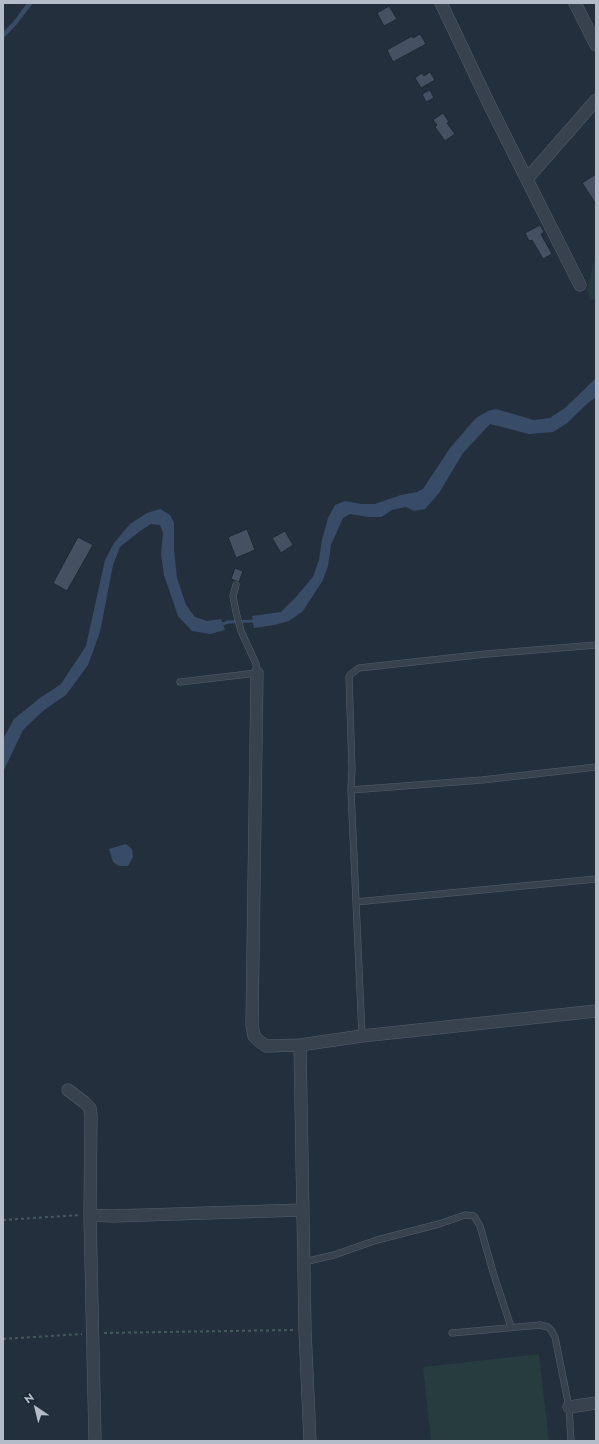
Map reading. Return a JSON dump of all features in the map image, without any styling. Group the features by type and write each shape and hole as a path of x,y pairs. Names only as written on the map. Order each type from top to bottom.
{"street":[{"path":"441,3 580,285"},
{"path":"576,3 596,45"},
{"path":"527,179 596,100"},
{"path":"257,673 252,1025 254,1036 259,1041 266,1046 300,1044 596,1011"},
{"path":"300,1044 305,1330 310,1441"},
{"path":"68,1090 90,1108 91,1116 90,1215 94,1441"},
{"path":"90,1215 113,1216 302,1210"},
{"path":"569,1407 596,1403"}],"lane":[{"path":"180,682 257,673 256,664 241,631 236,612 233,596 236,586"},
{"path":"362,1036 349,677 356,669 486,654 596,645"},
{"path":"352,790 482,780 596,767"},
{"path":"356,902 596,879"},
{"path":"304,1262 334,1255 377,1240 439,1224 465,1215 474,1216 480,1226 493,1272 512,1327"},
{"path":"452,1333 540,1325 548,1327 555,1337 569,1407 571,1441"}],"path":[{"path":"3,1220 90,1215"},
{"path":"3,1339 92,1333 305,1330"}],"green space":[{"path":"596,260 596,299 590,300 588,288 593,264"},
{"path":"539,1354 549,1441 431,1441 423,1367"}],"water":[{"path":"27,3 33,3 3,39 3,32 14,21"},
{"path":"596,378 596,397 566,424 553,432 529,434 490,424 463,453 439,493 425,509 414,511 406,507 392,510 381,517 368,517 350,514 343,518 331,545 328,566 323,580 303,611 289,621 254,628 252,616 281,612 313,577 319,560 322,540 328,518 335,505 345,501 361,504 375,504 401,495 417,492 423,489 450,448 476,418 488,411 496,409 534,420 550,418 566,407"},
{"path":"160,509 170,515 174,523 174,549 177,578 186,605 195,617 207,621 221,619 225,630 210,634 192,631 178,616 164,575 161,554 163,533 160,525 151,524 140,531 120,547 113,565 100,632 88,665 66,695 44,710 23,730 3,772 3,739 14,719 40,698 61,684 86,646 105,560 114,543 130,524 147,513"},
{"path":"126,844 132,849 133,857 128,866 119,866 113,862 109,849"}],"building":[{"path":"389,6 397,19 384,26 377,13"},
{"path":"420,34 426,44 393,62 387,50 412,36 413,38"},
{"path":"430,72 435,80 421,88 415,78 422,73 424,76"},
{"path":"430,90 434,98 426,102 422,94"},
{"path":"443,113 449,122 447,123 455,134 445,141 435,127 437,125 433,120"},
{"path":"596,174 596,204 582,183"},
{"path":"540,225 544,232 541,234 552,254 543,259 532,240 529,241 525,233"},
{"path":"247,529 255,550 236,558 228,537"},
{"path":"285,531 293,545 281,553 272,538"},
{"path":"78,537 93,545 67,591 53,583"},
{"path":"235,568 243,571 239,582 231,579"}],"waterway":[{"path":"220,625 228,622 256,621"}]}
